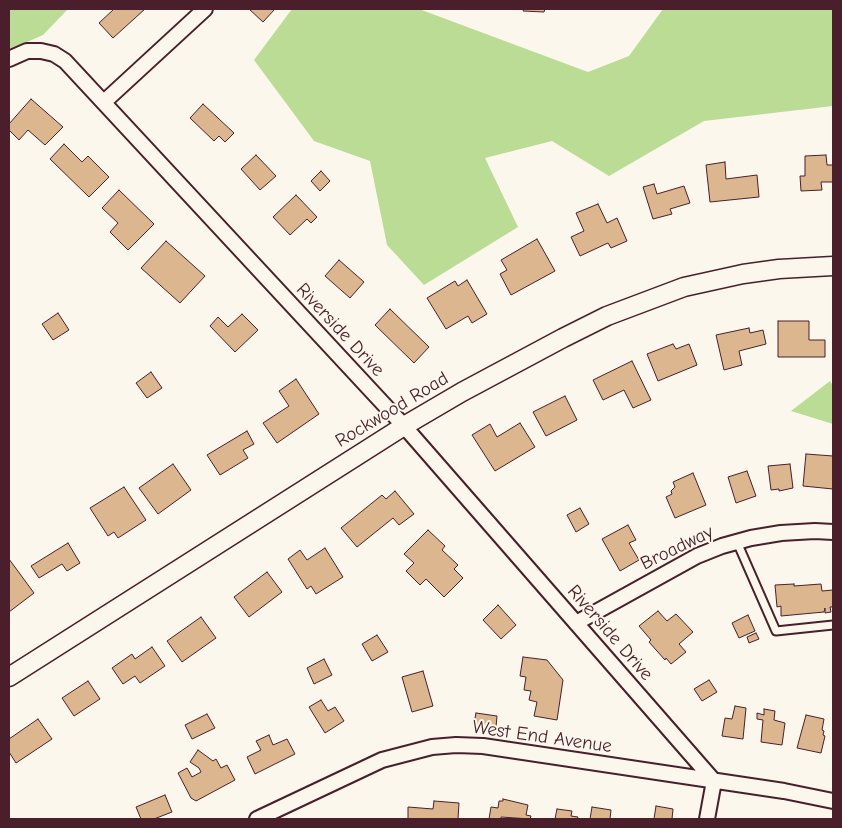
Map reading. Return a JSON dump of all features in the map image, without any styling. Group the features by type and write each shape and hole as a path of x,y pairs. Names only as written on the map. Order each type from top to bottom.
{"street":[{"path":"104,102 205,9"},
{"name":"Riverside Drive","path":"9,59 27,51 40,51 54,54 65,61 404,426 714,781"},
{"name":"Rockwood Road","path":"9,677 404,426 462,392 563,338 608,316 684,287 743,274 779,269 833,266"},
{"name":"Broadway","path":"576,623 697,556 737,542 781,533 833,532"},
{"name":"West End Avenue","path":"257,819 382,760 432,747 456,745 483,746 784,791 833,801"},
{"path":"707,819 714,781"}],"lane":[{"path":"737,542 776,631 833,625"}],"green space":[{"path":"9,9 68,9 43,35 9,50"},
{"path":"292,9 419,9 588,72 629,56 663,9 833,9 833,106 704,121 609,176 552,141 485,158 518,227 424,285 387,245 370,161 314,141 254,60"},
{"path":"830,381 833,386 833,424 791,411"}],"building":[{"path":"114,9 145,9 113,38 99,23"},
{"path":"249,9 275,9 263,22"},
{"path":"524,9 545,9 544,12 523,11"},
{"path":"31,99 63,127 45,145 28,130 19,140 9,130 9,124"},
{"path":"203,104 234,133 225,142 219,136 214,141 190,118"},
{"path":"64,144 82,162 88,156 109,177 89,197 50,159"},
{"path":"256,155 276,176 260,190 241,169"},
{"path":"826,155 827,165 833,165 833,182 821,182 822,190 801,191 800,176 805,176 805,156"},
{"path":"725,162 726,179 757,175 759,197 710,202 706,165"},
{"path":"321,171 330,181 320,191 311,181"},
{"path":"654,184 657,194 684,186 690,203 670,209 672,214 653,219 643,187"},
{"path":"119,190 154,224 128,250 110,232 118,223 102,208"},
{"path":"296,195 317,217 311,223 307,219 290,235 273,217"},
{"path":"598,204 607,223 617,218 627,241 611,248 608,243 580,256 571,237 584,231 576,213"},
{"path":"537,239 555,271 511,295 500,274 507,270 501,260"},
{"path":"166,241 205,276 180,303 141,268"},
{"path":"339,260 364,282 350,298 325,276"},
{"path":"467,280 487,314 472,323 468,316 446,329 427,298 455,281 458,286"},
{"path":"390,309 429,347 414,363 375,325"},
{"path":"58,313 69,330 53,340 42,324"},
{"path":"242,314 258,330 235,352 210,326 218,317 228,327"},
{"path":"778,321 809,321 809,340 825,340 825,357 778,357"},
{"path":"749,328 750,333 763,330 766,344 739,351 742,365 724,370 716,335"},
{"path":"673,344 676,349 689,344 697,365 658,381 647,354"},
{"path":"632,361 651,400 633,408 624,390 603,400 593,380"},
{"path":"151,372 162,388 147,398 136,383"},
{"path":"296,379 319,414 277,443 263,423 289,406 279,391"},
{"path":"565,396 577,420 546,436 533,412"},
{"path":"520,423 535,447 495,471 472,435 490,424 497,437"},
{"path":"247,431 254,444 243,450 248,458 220,475 207,455"},
{"path":"806,454 833,456 833,489 803,486"},
{"path":"173,464 191,490 158,514 139,488"},
{"path":"790,464 793,488 779,491 779,489 771,490 768,466"},
{"path":"747,471 756,496 736,503 728,477"},
{"path":"693,473 706,505 675,518 666,497 672,494 671,491 675,487 673,482"},
{"path":"124,487 146,520 118,538 114,532 108,536 90,508"},
{"path":"395,491 414,514 399,525 393,518 357,547 341,528 382,495 386,499"},
{"path":"580,508 589,524 576,532 567,515"},
{"path":"628,525 636,540 629,543 639,560 620,571 602,539"},
{"path":"428,530 445,546 442,550 458,565 454,569 463,578 444,597 426,579 420,585 406,571 414,563 404,554"},
{"path":"68,543 80,563 67,571 62,564 39,578 31,566"},
{"path":"325,548 343,577 316,594 311,586 307,589 288,559 300,550 307,560"},
{"path":"9,559 34,593 9,612"},
{"path":"267,572 282,592 249,617 234,597"},
{"path":"794,584 794,586 821,584 822,591 833,590 833,607 830,607 831,612 825,613 825,608 824,612 781,616 781,606 777,607 775,585"},
{"path":"498,605 516,625 501,639 483,620"},
{"path":"658,611 667,621 676,614 693,632 679,644 686,652 671,664 649,642 651,640 639,626"},
{"path":"748,615 755,631 739,638 732,623"},
{"path":"201,617 216,638 182,662 167,641"},
{"path":"756,633 759,639 749,643 747,637"},
{"path":"377,635 388,652 372,661 362,644"},
{"path":"152,647 165,666 140,683 135,676 123,684 112,668 132,654 135,659"},
{"path":"523,657 547,660 563,680 557,720 534,716 537,702 529,700 531,691 524,690 526,677 520,676"},
{"path":"324,659 332,675 314,684 307,668"},
{"path":"423,671 433,706 412,712 402,677"},
{"path":"709,680 717,692 702,701 694,689"},
{"path":"88,681 100,699 74,716 62,698"},
{"path":"321,700 328,711 335,707 344,721 325,733 309,707"},
{"path":"735,706 746,708 743,739 722,736 725,718 732,719"},
{"path":"764,709 775,711 774,720 785,723 782,745 761,742 763,720 757,719 757,713 764,715"},
{"path":"476,713 497,716 496,727 474,724"},
{"path":"207,714 215,728 192,739 185,725"},
{"path":"806,715 824,719 822,730 825,736 821,753 797,748"},
{"path":"38,719 52,739 16,763 9,752 9,739"},
{"path":"269,735 273,745 287,739 295,754 255,774 247,757 261,750 256,741"},
{"path":"198,750 213,761 216,759 221,768 227,765 235,780 196,801 191,798 178,773 187,768 192,777 201,772 199,768 190,762"},
{"path":"165,795 172,812 154,819 141,819 136,807"},
{"path":"503,799 528,805 526,815 531,816 530,819 501,817 501,819 489,819 491,807 498,808 499,801 503,801"},
{"path":"434,801 459,803 458,819 408,819 408,807 433,809"},
{"path":"656,806 673,809 672,819 654,819"},
{"path":"592,807 611,810 610,819 590,819"},
{"path":"557,809 572,811 571,816 578,817 577,819 555,819"}]}
